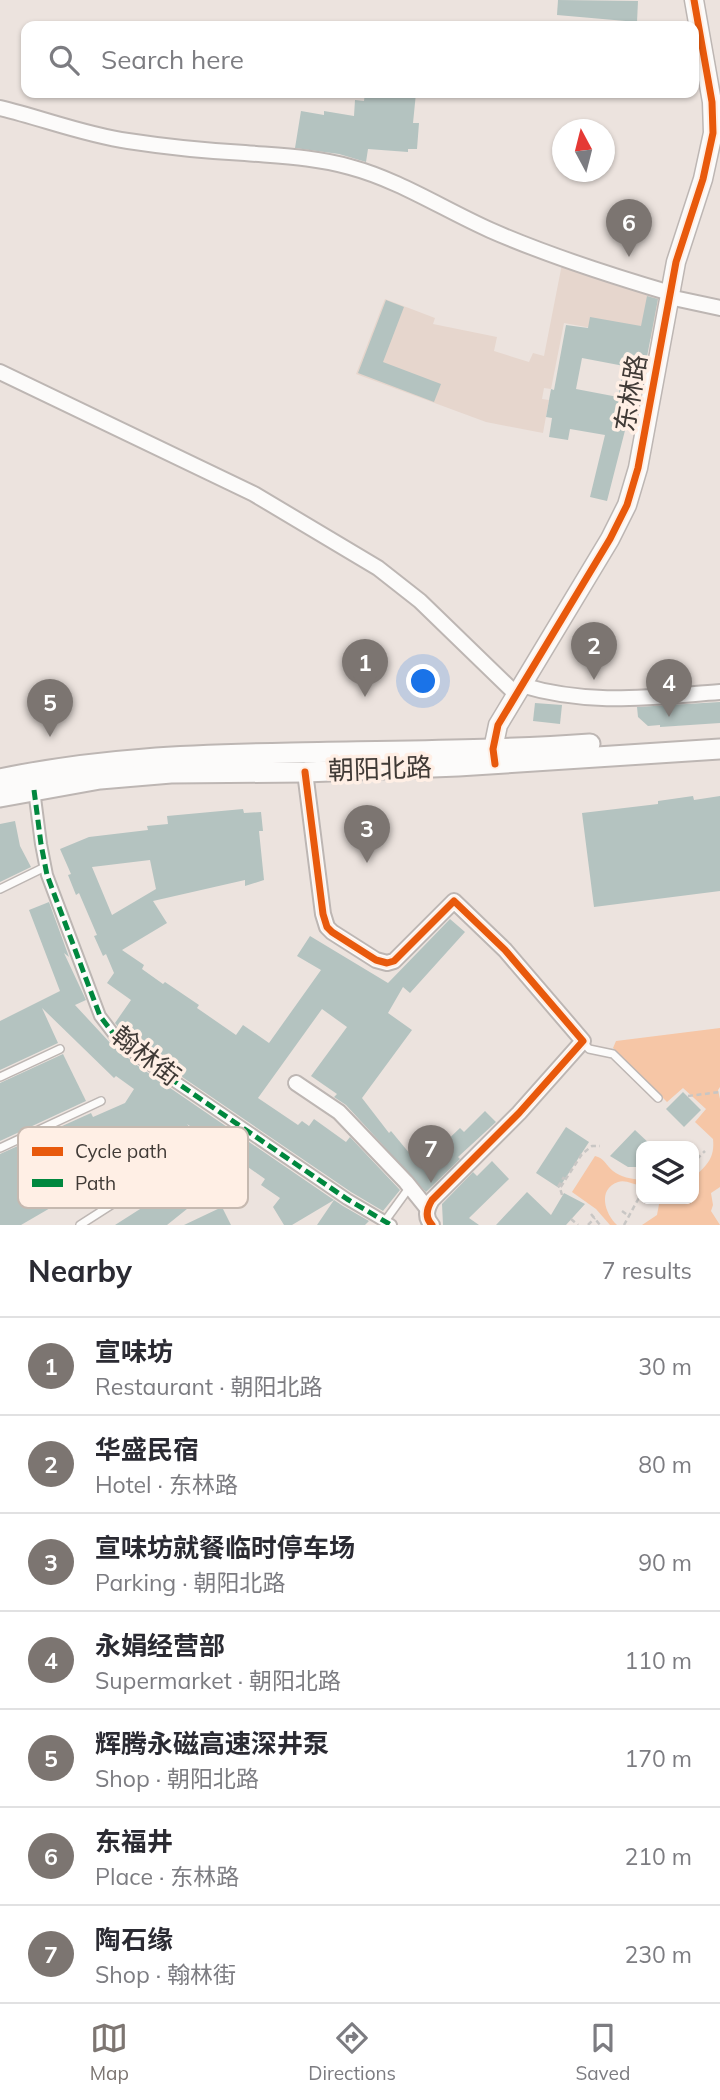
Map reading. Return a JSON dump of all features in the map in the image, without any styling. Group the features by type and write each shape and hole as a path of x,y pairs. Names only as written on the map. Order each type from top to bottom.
{"main road":[{"name":"朝阳北路","path":"0,797 100,779 171,773 305,772 720,736"},
{"name":"朝阳北路","path":"0,779 97,762 170,755 494,756 720,749"}],"street":[{"name":"东林路","path":"694,0 698,21"},
{"name":"东林路","path":"494,756 498,725 610,539 627,505 638,468 676,262 716,133 699,28"},
{"path":"0,108 125,141 285,155 354,168 396,183 477,224 582,267 720,308"},
{"path":"0,372 254,494 378,568 421,601 519,689 584,699 720,692"},
{"path":"305,772 323,914 327,927 376,960 387,963 394,961 454,901 505,950 583,1041 519,1113 427,1208"},
{"name":"翰林街","path":"34,790 45,867 100,1016 111,1033 142,1059 241,1127"},
{"path":"296,1083 339,1112 427,1208 432,1225"},
{"name":"翰林街","path":"248,1132 383,1223"}],"lane":[{"path":"0,889 45,867"},
{"path":"583,1041 589,1049 613,1054 658,1098"},
{"path":"0,1077 60,1049"},
{"path":"45,1127 101,1101"},
{"path":"0,1148 18,1140"},
{"path":"383,1223 409,1188"},
{"path":"79,1225 106,1208"}],"path":[{"path":"689,1096 720,1092"},
{"path":"562,1195 560,1188 586,1150 592,1146 600,1146"},
{"path":"699,1158 705,1151"},
{"path":"558,1187 564,1177"},
{"path":"625,1224 636,1203"},
{"path":"622,1210 629,1216"},
{"path":"591,1214 600,1225"},
{"path":"588,1225 595,1218"},
{"path":"571,1219 578,1225"}],"shaded area":[{"path":"562,264 660,296 652,339 564,323 551,389 544,388 542,399 549,400 543,433 486,422 356,374 385,299 435,318 433,324 497,337 494,351 529,362 533,353 544,356"},
{"path":"720,1028 720,1187 711,1193 711,1211 720,1225 642,1225 657,1215 659,1204 699,1204 699,1173 709,1161 713,1151 713,1139 695,1122 706,1109 683,1088 667,1102 613,1048 616,1041"},
{"path":"595,1156 619,1175 636,1179 636,1184 621,1181 607,1190 605,1202 609,1215 617,1225 610,1225 596,1209 572,1192"}],"building":[{"path":"558,0 638,1 637,21 557,15"},
{"path":"364,98 416,98 413,123 419,123 417,149 408,149 408,152 368,149 366,162 339,154 295,148 301,111 324,115 324,111 354,116 355,100 364,101"},
{"path":"647,296 658,299 638,404 632,403 607,501 590,497 605,435 570,429 568,440 549,437 552,418 546,417 566,325 588,328 590,317 641,326","holes":["582,358 624,366 618,397 576,389"]},
{"path":"386,300 404,307 383,362 441,384 434,402 358,373"},
{"path":"720,702 720,723 660,727 648,726 638,717 637,707"},
{"path":"535,703 562,705 560,724 533,721"},
{"path":"693,796 694,800 720,796 720,891 594,907 582,813 658,804 658,801"},
{"path":"243,809 244,813 261,812 263,831 259,831 264,880 245,886 245,880 153,901 167,923 122,950 144,965 142,969 199,1005 197,1008 236,1035 243,1025 269,1043 321,970 297,956 310,936 388,983 450,919 465,932 410,993 403,987 388,1013 412,1030 362,1098 389,1133 391,1131 420,1166 460,1128 464,1132 485,1111 496,1122 458,1157 460,1159 426,1192 346,1105 334,1097 337,1094 311,1076 347,1027 322,1009 258,1098 298,1125 302,1121 309,1126 314,1119 346,1142 350,1137 400,1190 383,1211 147,1053 115,1023 131,1000 107,983 114,973 94,936 97,935 79,893 76,895 68,875 71,874 60,849 89,837 148,830 147,826 168,824 167,816","holes":["150,860 156,889 112,915 92,867"]},
{"path":"15,821 20,846 31,867 0,882 0,824"},
{"path":"49,902 69,957 64,953 86,1000 75,1005 113,1046 227,1127 191,1127 187,1124 189,1127 60,1127 91,1113 93,1117 125,1103 134,1089 116,1076 114,1078 42,1008 58,1043 0,1070 0,1021 60,991 29,910"},
{"path":"63,1054 86,1101 30,1127 18,1127 18,1133 0,1141 0,1083"},
{"path":"683,1092 701,1110 684,1127 666,1109"},
{"path":"566,1127 589,1142 559,1188 536,1173"},
{"path":"635,1130 647,1141 636,1141 636,1167 628,1167 610,1156"},
{"path":"248,1141 334,1200 292,1225 284,1225 273,1207 280,1198 261,1185 265,1179 248,1167"},
{"path":"18,1146 18,1208 50,1208 21,1225 0,1225 0,1154"},
{"path":"492,1161 509,1179 469,1218 479,1225 443,1225 442,1204 473,1172 477,1176"},
{"path":"527,1192 551,1215 564,1193 585,1204 566,1225 496,1225"},
{"path":"334,1200 369,1221 365,1225 317,1225"},
{"path":"142,1208 188,1208 167,1225 115,1225"},
{"path":"222,1208 231,1225 184,1225"}],"marked path":[{"path":"34,790 47,875 100,1016 119,1041 242,1127"},
{"path":"248,1131 347,1199 391,1225"}],"cycle path":[{"path":"694,0 698,21"},
{"path":"495,764 493,749 498,725 610,539 627,505 638,468 676,262 703,179 713,133 712,102 699,28"},
{"path":"305,772 323,914 327,927 332,932 376,960 387,963 394,961 454,901 505,950 583,1041 519,1113 432,1200 427,1212 432,1225"}],"place":[{"name":"东福井","path":"629,257"},
{"name":"华盛民宿","path":"594,680"},
{"name":"宣味坊","path":"365,697"},
{"name":"永娟经营部","path":"669,717"},
{"name":"辉腾永磁高速深井泵","path":"50,737"},
{"name":"宣味坊就餐临时停车场","path":"367,863"},
{"name":"陶石缘","path":"431,1183"}]}
